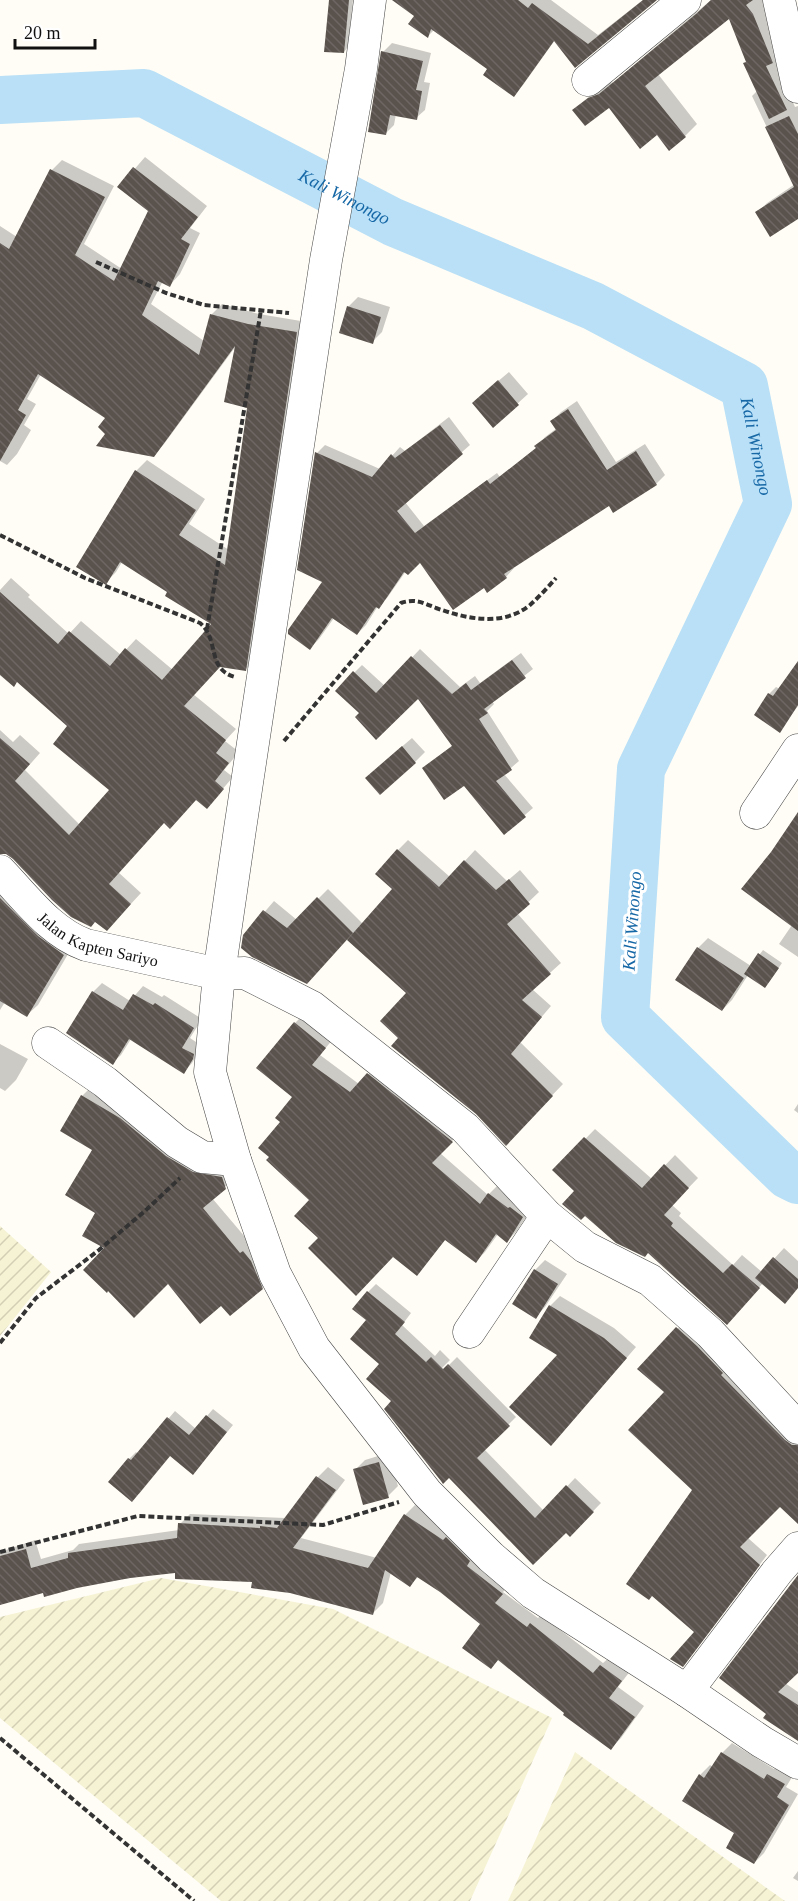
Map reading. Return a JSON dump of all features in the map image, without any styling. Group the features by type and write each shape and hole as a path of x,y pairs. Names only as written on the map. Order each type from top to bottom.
{"street":[{"path":"370,0 361,69 326,260 262,684 219,974 210,1072 235,1160 275,1274 314,1348 427,1493 492,1557 533,1593 798,1763"},
{"path":"588,80 685,0"},
{"path":"779,0 798,87"},
{"path":"756,813 798,750"},
{"name":"Jalan Kapten Sariyo","path":"0,871 55,928 70,939 86,945 219,974 245,973 312,1007 465,1128 547,1216 585,1247 650,1280 710,1333 798,1428"},
{"path":"48,1043 105,1082 177,1142 202,1157 235,1160"},
{"path":"470,1332 547,1216"},
{"path":"687,1691 777,1572 798,1548"}],"path":[{"path":"96,262 166,293 204,305 317,317"},
{"path":"261,310 207,629 220,670 226,674 262,684"},
{"path":"0,535 86,579 190,618 207,629"},
{"path":"277,749 401,603 410,600 421,602 457,615 482,619 507,618 529,606 556,578"},
{"path":"0,1343 36,1298 145,1211 202,1157"},
{"path":"0,1552 138,1516 323,1525 427,1493"},
{"path":"0,1738 194,1901"}],"shaded area":[{"path":"0,1226 51,1272 0,1336"},
{"path":"161,1578 333,1609 552,1718 470,1901 221,1901 0,1718 0,1617"},
{"path":"575,1752 785,1901 508,1901"}],"building":[{"path":"329,0 349,0 344,53 324,52"},
{"path":"392,0 518,0 528,8 532,3 588,44 643,0 657,0 575,68 554,41 514,97 483,75 487,69 431,29 428,38 408,24 414,16"},
{"path":"711,0 753,0 746,5 753,14 773,63 766,66 787,110 769,119 743,63 746,62 729,19 645,86 686,137 669,151 657,135 640,149 609,108 585,126 572,110 588,98 599,94"},
{"path":"381,51 423,61 416,90 422,91 417,120 390,115 386,135 368,132"},
{"path":"789,116 798,134 798,219 770,237 755,212 794,187 765,127"},
{"path":"133,167 198,217 181,239 190,244 170,287 158,281 142,315 199,355 210,314 248,324 297,332 246,671 220,667 184,706 226,740 216,753 229,763 215,781 224,789 207,809 196,800 170,829 164,823 109,884 131,904 107,931 95,922 91,927 71,917 13,859 6,854 0,854 0,738 30,764 15,781 69,835 109,790 53,744 67,726 17,682 14,687 0,675 0,592 58,644 69,631 110,666 125,648 162,680 211,624 165,596 167,592 120,562 106,585 76,567 135,470 196,510 179,535 225,565 247,408 224,402 235,346 154,457 96,446 105,434 98,427 105,418 38,374 18,410 26,415 0,461 0,243 9,249 50,169 105,197 75,255 114,281 148,211 117,187"},
{"path":"347,306 381,317 373,344 339,333"},
{"path":"498,380 519,405 493,428 472,403"},
{"path":"568,409 607,470 636,451 657,485 613,513 609,506 504,574 507,578 487,593 484,588 453,610 420,563 408,575 404,572 379,609 376,607 357,635 332,618 310,650 288,634 288,630 322,582 297,570 315,452 372,477 391,454 395,458 440,425 463,454 397,511 415,533 487,480 490,484 536,448 534,446 556,430 550,421"},
{"path":"411,656 452,694 466,683 471,690 512,660 526,678 484,709 488,713 479,719 512,770 496,781 526,817 504,835 464,786 444,800 422,768 452,746 418,699 376,740 355,717 359,713 335,691 353,671 376,693"},
{"path":"798,661 798,705 780,733 754,715 768,693 773,696"},
{"path":"402,746 416,763 380,795 365,778"},
{"path":"798,812 798,931 741,889 771,852"},
{"path":"397,849 439,887 464,860 496,890 509,879 530,904 507,924 551,974 522,1000 542,1017 511,1054 553,1096 506,1146 476,1114 391,1046 398,1038 380,1021 406,993 347,940 392,889 375,874"},
{"path":"317,897 353,933 307,984 252,957 241,948 243,935 263,910 287,928"},
{"path":"0,898 38,936 64,955 27,1017 0,1001"},
{"path":"697,947 744,978 722,1011 675,980"},
{"path":"758,953 779,968 765,988 744,974"},
{"path":"92,991 123,1010 133,994 153,1005 155,1003 194,1028 182,1048 194,1054 184,1074 129,1039 113,1065 66,1033"},
{"path":"294,1022 326,1048 312,1065 350,1092 367,1073 453,1142 432,1163 480,1204 488,1193 523,1217 507,1243 496,1234 476,1263 445,1240 417,1276 393,1257 356,1296 308,1248 318,1238 294,1216 309,1200 266,1160 269,1157 258,1148 280,1122 275,1118 292,1097 256,1068"},
{"path":"81,1095 120,1118 166,1156 193,1172 222,1177 226,1189 203,1208 240,1253 243,1251 251,1261 263,1289 230,1316 221,1306 200,1324 168,1284 134,1318 108,1291 107,1293 83,1270 104,1248 82,1236 95,1213 65,1195 92,1150 60,1131"},
{"path":"584,1137 642,1188 664,1164 689,1188 664,1215 673,1223 671,1226 723,1273 732,1264 760,1288 727,1325 648,1253 645,1257 616,1243 585,1216 581,1220 562,1204 574,1191 552,1170"},
{"path":"773,1257 798,1279 798,1288 785,1304 755,1278"},
{"path":"534,1269 558,1284 536,1319 512,1304"},
{"path":"367,1291 405,1322 395,1334 426,1362 431,1357 443,1369 448,1364 510,1426 477,1458 535,1518 566,1485 594,1512 570,1537 566,1533 533,1565 449,1478 443,1484 384,1409 391,1401 366,1379 379,1364 350,1339 366,1320 352,1309"},
{"path":"549,1305 604,1338 627,1358 551,1446 509,1407 557,1355 529,1338"},
{"path":"676,1327 697,1346 723,1373 721,1375 785,1440 792,1445 798,1445 798,1524 780,1507 740,1547 760,1565 683,1667 670,1659 694,1632 652,1596 649,1600 626,1584 692,1490 628,1430 664,1392 637,1369"},
{"path":"206,1415 227,1432 193,1475 170,1456 132,1502 108,1482 128,1458 131,1460 167,1417 189,1435"},
{"path":"379,1462 389,1498 363,1505 353,1469"},
{"path":"316,1476 336,1490 293,1548 368,1568 404,1514 443,1540 446,1537 470,1561 467,1566 503,1594 495,1603 527,1627 530,1623 593,1673 600,1665 622,1681 609,1698 635,1717 611,1750 563,1715 564,1713 498,1660 491,1669 462,1648 480,1624 417,1577 410,1587 385,1570 373,1615 290,1593 251,1588 252,1582 175,1579 175,1573 130,1578 44,1597 43,1593 0,1605 0,1556 26,1549 31,1568 68,1558 68,1553 177,1538 178,1523 277,1528"},
{"path":"798,1575 798,1673 778,1692 798,1705 798,1741 763,1718 766,1714 719,1678"},
{"path":"721,1752 764,1779 767,1774 785,1784 777,1797 789,1805 754,1864 726,1848 734,1833 682,1801 699,1774 704,1778"}],"waterway":[{"name":"Kali Winongo","path":"0,100 144,93 393,222 593,306 744,386 768,504 641,769 625,1017 788,1175 798,1180"}]}
